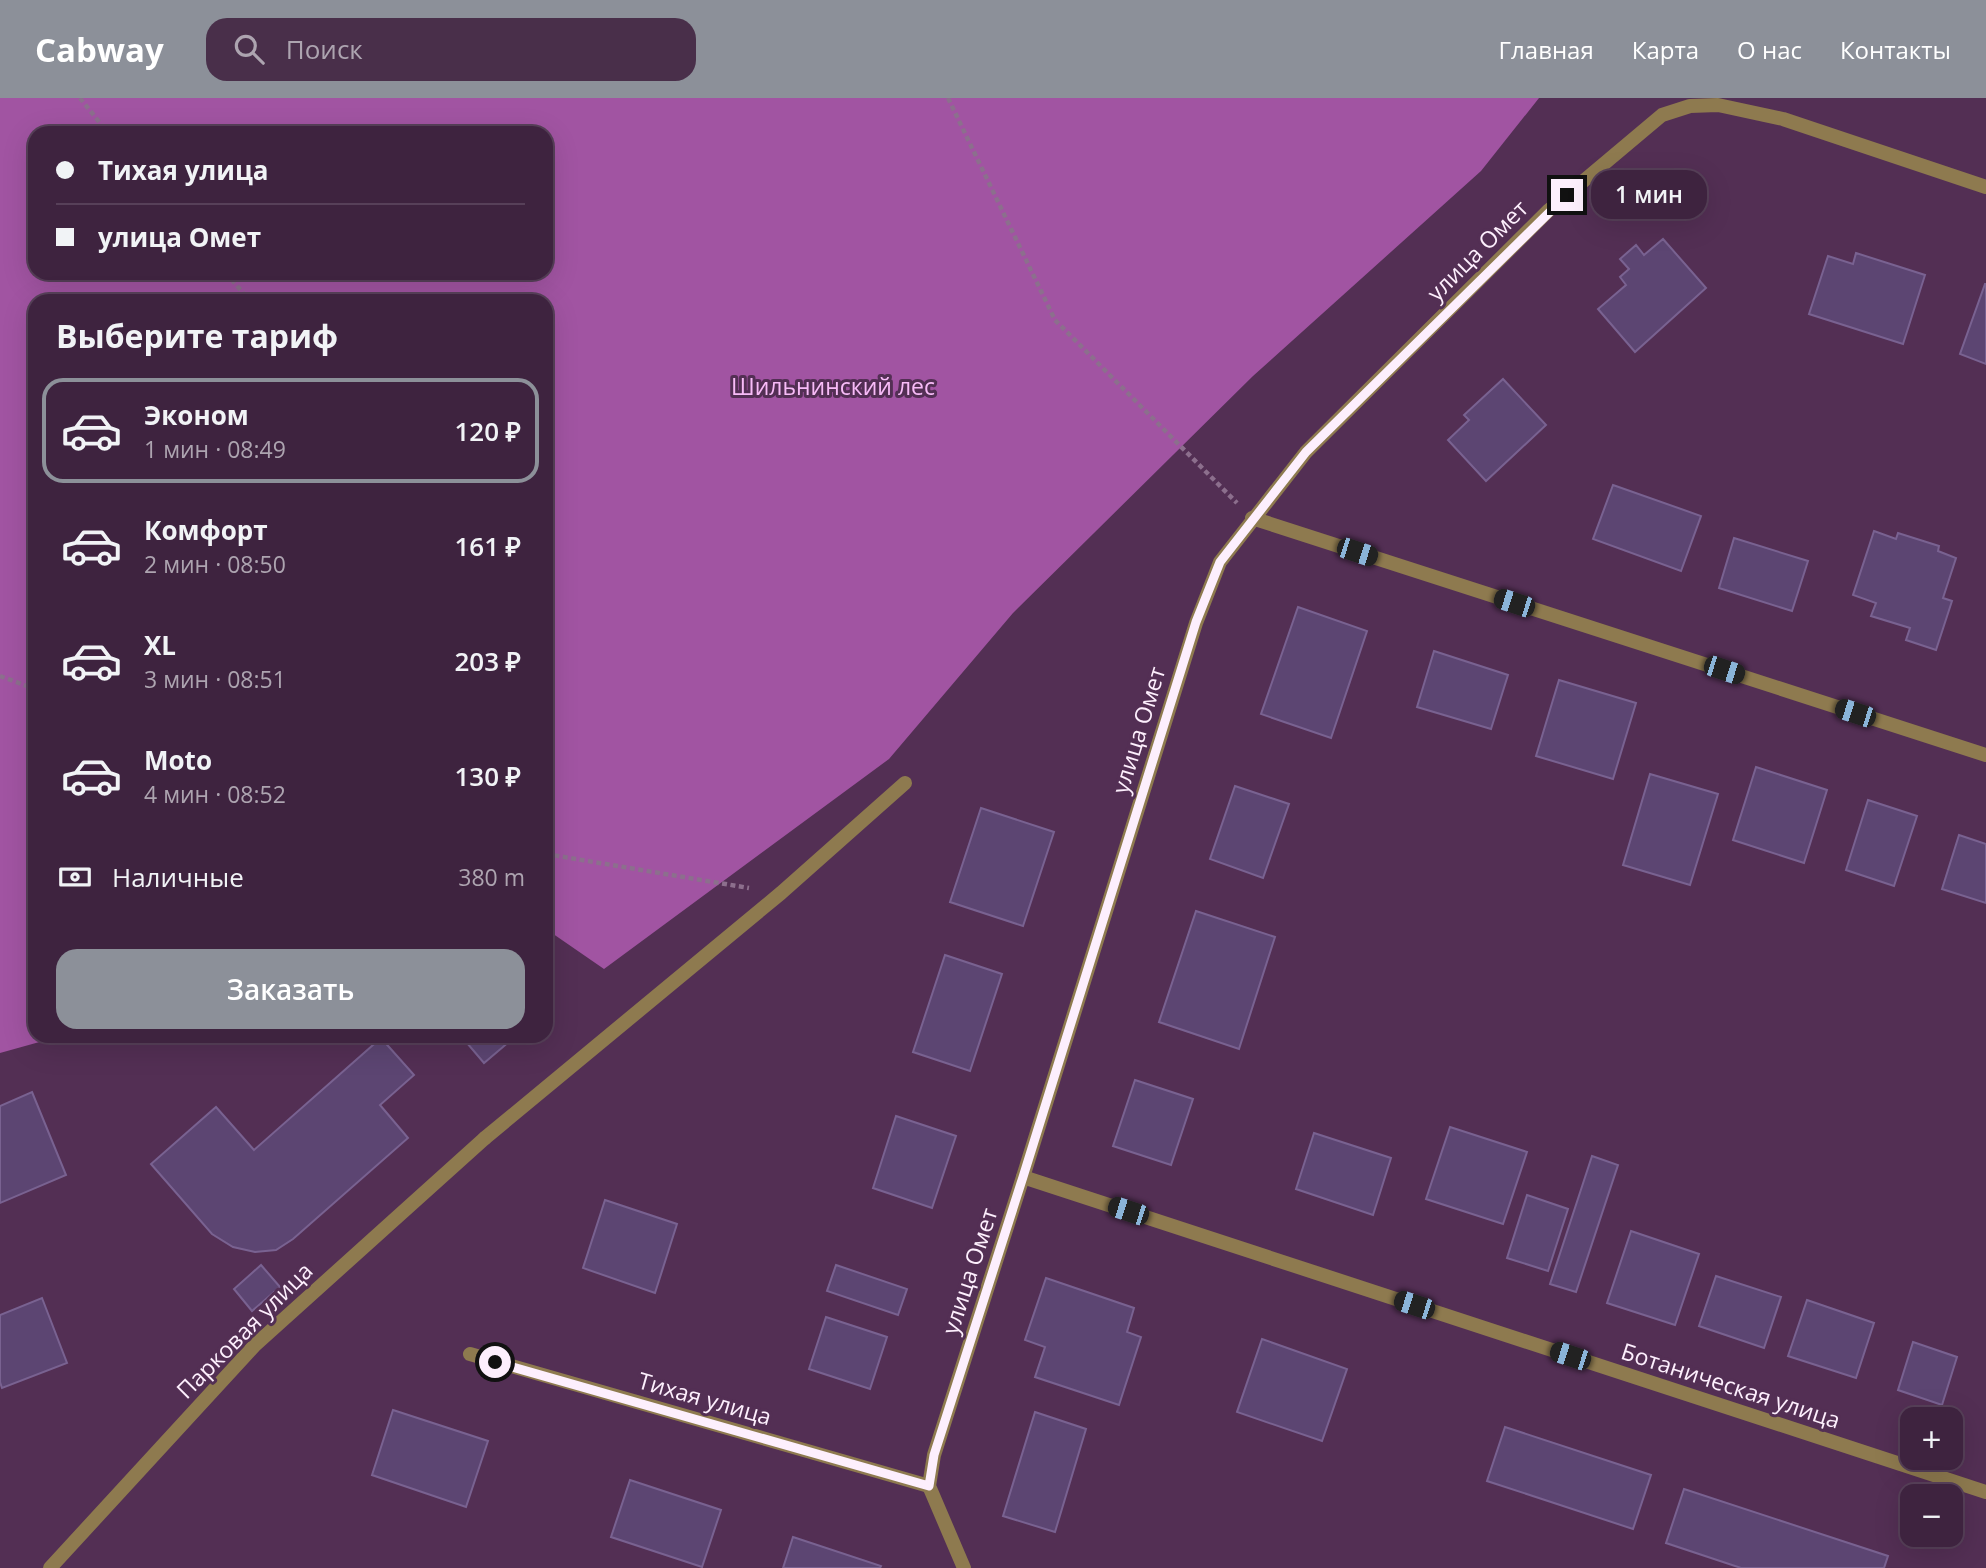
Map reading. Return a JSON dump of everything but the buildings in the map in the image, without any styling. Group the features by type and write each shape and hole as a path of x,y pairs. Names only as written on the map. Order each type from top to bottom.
{"street":[{"name":"улица Омет","path":"929,1486 934,1455 1196,622 1220,562 1306,452 1549,210 1662,115 1717,101"},
{"path":"1717,101 1783,119 1986,187"},
{"path":"1252,518 1986,755"},
{"name":"Парковая улица","path":"50,1568 255,1345 485,1138 781,893 905,783"},
{"name":"Ботаническая улица","path":"1023,1177 1986,1492"},
{"name":"Тихая улица","path":"470,1354 929,1486"},
{"path":"929,1486 964,1568"}],"path":[{"path":"80,98 102,126"},
{"path":"948,98 1055,320 1252,518"},
{"path":"232,280 244,294"},
{"path":"0,676 28,686"},
{"path":"553,855 781,893"}],"green space":[{"name":"Шильнинский лес","path":"0,98 1539,98 1481,171 1253,376 1013,613 889,759 604,969 553,934 553,294 28,294 28,1043 36,1043 0,1053"}],"route":[{"path":"495,1362 929,1486 934,1455 1196,622 1220,562 1306,452 1567,195"}]}
